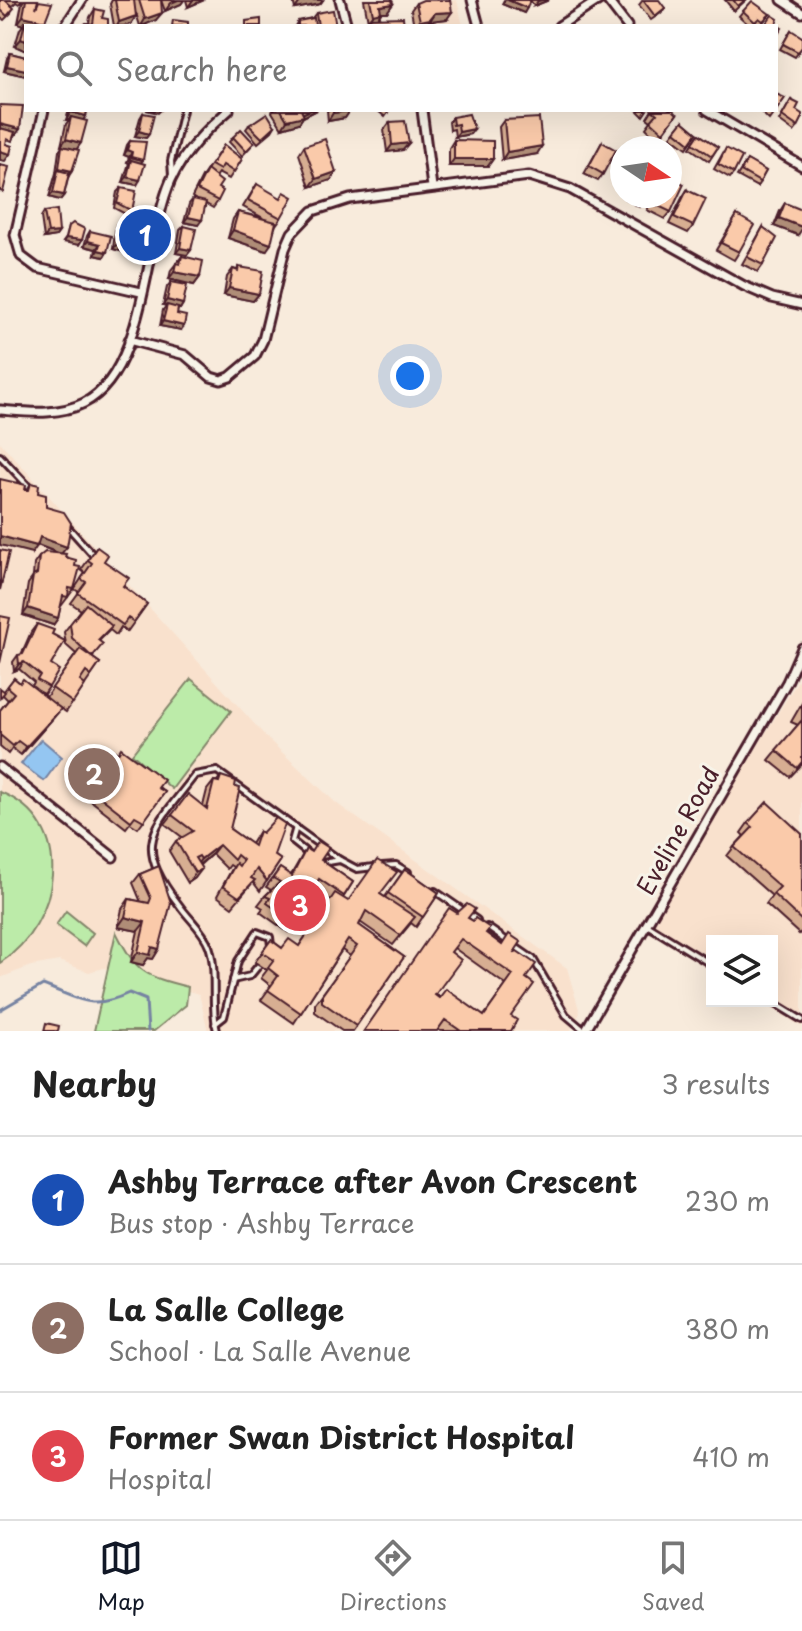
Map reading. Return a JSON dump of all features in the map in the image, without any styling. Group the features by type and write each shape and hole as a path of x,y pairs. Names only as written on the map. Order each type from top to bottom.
{"street":[{"path":"66,24 82,0"},
{"path":"340,0 346,24"},
{"path":"472,0 478,24"},
{"path":"562,24 599,0"},
{"path":"607,0 625,24"},
{"path":"782,0 802,13"},
{"path":"44,112 15,235 21,256 37,268 141,292"},
{"path":"0,410 57,412 85,403 104,389 119,366 129,340 158,217 172,177 202,135 227,112"},
{"path":"422,112 432,187"},
{"path":"710,112 802,166"},
{"path":"129,340 185,355 211,377 221,380 230,377 255,356 263,340 285,249 301,221 330,204 432,187 529,176 549,179 744,286 802,305"},
{"name":"Eveline Road","path":"585,1031 688,848 787,682 802,648"},
{"path":"0,767 113,857"}],"lane":[{"path":"172,177 171,161 183,112"},
{"path":"0,456 32,489"},
{"path":"64,523 97,561"},
{"path":"217,1031 209,945 165,882 149,844 152,832 195,775 205,770 217,771 357,869 396,865 416,878"},
{"path":"296,827 292,841 309,855"},
{"path":"320,862 340,860"},
{"path":"429,887 533,959 566,1015 585,1031"},
{"path":"647,925 706,961"},
{"path":"215,1024 224,1017 238,961 257,932 263,931 273,942 268,953"},
{"path":"233,980 250,976 259,965"},
{"path":"778,1005 802,1020"}],"shaded area":[{"path":"457,0 463,24 414,24 411,6"},
{"path":"0,442 268,739 336,803 567,968 580,1013 570,1031 208,1031 199,994 104,968 89,972 59,961 31,966 0,978"},
{"path":"802,674 802,1027 770,1007 778,1007 778,935 706,935 706,967 645,929"}],"green space":[{"path":"191,679 231,711 172,789 132,754"},
{"path":"0,792 25,807 41,826 50,849 52,874 37,924 21,945 0,963"},
{"path":"66,911 93,933 84,946 56,925"},
{"path":"116,932 143,971 161,980 188,987 186,1005 154,1031 94,1031"}],"water":[{"path":"41,739 62,757 44,781 21,764"}],"building":[{"path":"0,0 5,0 14,8 7,16 0,9"},
{"path":"26,0 38,0 36,8 39,1 52,3 45,21 23,16"},
{"path":"115,0 134,0 136,16 119,22"},
{"path":"139,0 161,0 162,13 145,19"},
{"path":"370,0 392,0 393,4 380,6 381,12 373,14"},
{"path":"450,0 452,12 435,13 430,19 420,21 416,3"},
{"path":"508,0 530,0 527,8"},
{"path":"643,0 659,0 665,8 655,16"},
{"path":"752,1 770,14 763,21 759,18 755,22 743,11"},
{"path":"95,9 104,11 102,18 108,19 108,24 93,24"},
{"path":"333,10 336,24 318,24 316,13"},
{"path":"772,15 778,19 776,24 765,24"},
{"path":"403,17 404,24 372,24 370,18"},
{"path":"314,18 315,24 298,24 298,21"},
{"path":"261,19 261,24 246,24 246,21"},
{"path":"173,20 188,22 188,24 172,24"},
{"path":"791,30 802,37 802,47 798,52 783,44"},
{"path":"10,53 24,56 24,70 7,66"},
{"path":"778,95 785,98 778,108"},
{"path":"791,100 799,104 796,110 802,114 798,127 782,116"},
{"path":"0,105 23,106 20,129 0,124"},
{"path":"282,112 302,112 304,116 287,120"},
{"path":"654,112 677,114 663,132 651,121 657,114"},
{"path":"143,113 154,115 149,134 139,131"},
{"path":"267,113 275,126 262,138 249,125"},
{"path":"469,114 474,129 459,132 458,124 453,125 452,117"},
{"path":"71,117 87,121 81,143 66,139"},
{"path":"539,118 542,146 507,152 504,120"},
{"path":"405,121 409,143 392,145 390,122"},
{"path":"683,121 697,133 690,143 675,131"},
{"path":"0,128 15,132 12,141 7,139 6,144 12,146 10,154 0,151"},
{"path":"241,129 254,143 246,151 233,137"},
{"path":"699,134 718,147 712,156 693,143"},
{"path":"325,139 336,172 316,179 304,146"},
{"path":"454,140 493,141 493,159 454,159"},
{"path":"130,141 146,142 143,160 131,157 132,152 127,150"},
{"path":"602,142 610,147 610,161 603,174 589,166"},
{"path":"224,145 242,159 234,172 223,165 220,170 211,165"},
{"path":"62,146 79,150 72,171 59,168"},
{"path":"726,148 742,157 734,173 718,164"},
{"path":"131,160 145,164 140,180 127,177"},
{"path":"747,160 766,171 760,182 741,171"},
{"path":"0,165 9,167 3,192 0,191"},
{"path":"58,170 69,173 64,195 53,193"},
{"path":"207,170 222,182 218,188 223,191 218,201 197,190"},
{"path":"257,184 281,198 284,192 293,197 281,218 248,200"},
{"path":"121,188 136,191 132,211 117,203"},
{"path":"687,190 706,199 693,226 674,217 678,208 682,208"},
{"path":"193,199 206,202 202,220 188,217"},
{"path":"785,203 802,210 802,227 779,218"},
{"path":"57,210 59,232 48,233 44,212"},
{"path":"238,212 276,222 271,244 233,230"},
{"path":"737,215 754,225 739,252 721,243"},
{"path":"120,220 131,223 128,234 134,236 128,247 117,244"},
{"path":"73,223 85,229 82,240 66,238"},
{"path":"184,226 196,229 191,250 180,248"},
{"path":"763,227 777,238 763,265 747,257"},
{"path":"90,231 111,236 107,252 98,250 100,244 88,241"},
{"path":"182,256 203,261 200,277 174,272"},
{"path":"239,267 263,271 259,294 229,288 233,269 238,271"},
{"path":"171,282 187,285 183,304 167,300"},
{"path":"167,305 178,308 177,314 186,316 184,326 163,321"},
{"path":"0,479 26,485 25,490 29,490 31,483 39,485 38,493 46,495 46,507 64,512 71,523 67,547 40,537 37,546 0,536"},
{"path":"97,547 108,555 104,561 129,578 123,586 147,604 134,622 128,618 123,625 78,593 86,582 81,579 92,563 88,560"},
{"path":"0,550 9,552 0,590"},
{"path":"45,552 66,554 65,557 76,560 75,566 80,567 74,589 69,588 68,597 63,596 58,618 28,608 33,576 37,574 39,557"},
{"path":"86,604 112,626 98,640 103,644 92,657 72,638 70,624"},
{"path":"0,616 10,618 0,663"},
{"path":"37,624 54,630 52,634 65,641 51,665 59,670 49,687 37,680 40,675 24,662 19,664 18,655 23,654"},
{"path":"80,649 100,663 91,676 86,672 80,681 85,685 73,703 52,688"},
{"path":"14,678 20,683 23,679 61,709 26,747 18,741 13,746 0,735 0,710 14,693 7,687"},
{"path":"802,720 802,762 797,768 776,750"},
{"path":"110,748 118,753 121,748 164,780 158,788 165,792 144,821 135,816 131,821 90,789 93,781 88,777"},
{"path":"221,776 236,781 235,787 240,788 230,829 254,846 259,831 262,833 276,818 285,824 274,855 281,860 267,881 257,869 251,878 255,880 239,897 223,886 236,863 239,866 243,860 237,855 234,860 219,845 201,859 199,856 195,858 202,869 195,873 176,841 193,831 172,815 188,794 207,809 214,781 219,782"},
{"path":"767,802 802,834 802,921 773,894 780,887 734,847 753,827 748,823"},
{"path":"318,841 329,848 321,860 353,882 344,896 319,879 314,887 322,893 313,905 309,902 295,922 267,903 270,898 265,896 280,882 273,878 280,868 292,876 306,849 311,852"},
{"path":"377,860 397,872 380,894 415,917 400,935 366,911 359,925 404,957 356,1026 322,1002 322,995 357,946 348,940 301,1013 268,990 278,976 268,968 274,960 262,952 271,940 282,948 289,939 299,946 335,893 348,901"},
{"path":"159,866 171,903 159,949 152,947 150,955 138,952 145,922 125,917 129,899 149,903 151,898 140,874"},
{"path":"405,869 439,893 423,917 388,893"},
{"path":"467,904 475,909 468,918 473,921 475,918 490,928 486,933 502,945 509,934 521,942 513,954 517,951 536,964 526,978 534,984 511,1016 517,1020 511,1031 461,1031 445,1020 437,1031 364,1031 449,908 457,913","holes":["461,939 513,975 484,1016 446,989 439,998 435,995 461,960 451,952"]},
{"path":"46,1023 59,1026 58,1031 44,1031"}],"waterway":[{"path":"0,1010 43,985 95,1002 129,993 146,1000 148,1031"}],"place":[{"name":"Ashby Terrace after Avon Crescent","path":"145,235"},
{"name":"La Salle College","path":"94,774"},
{"name":"Former Swan District Hospital","path":"300,905"}]}
